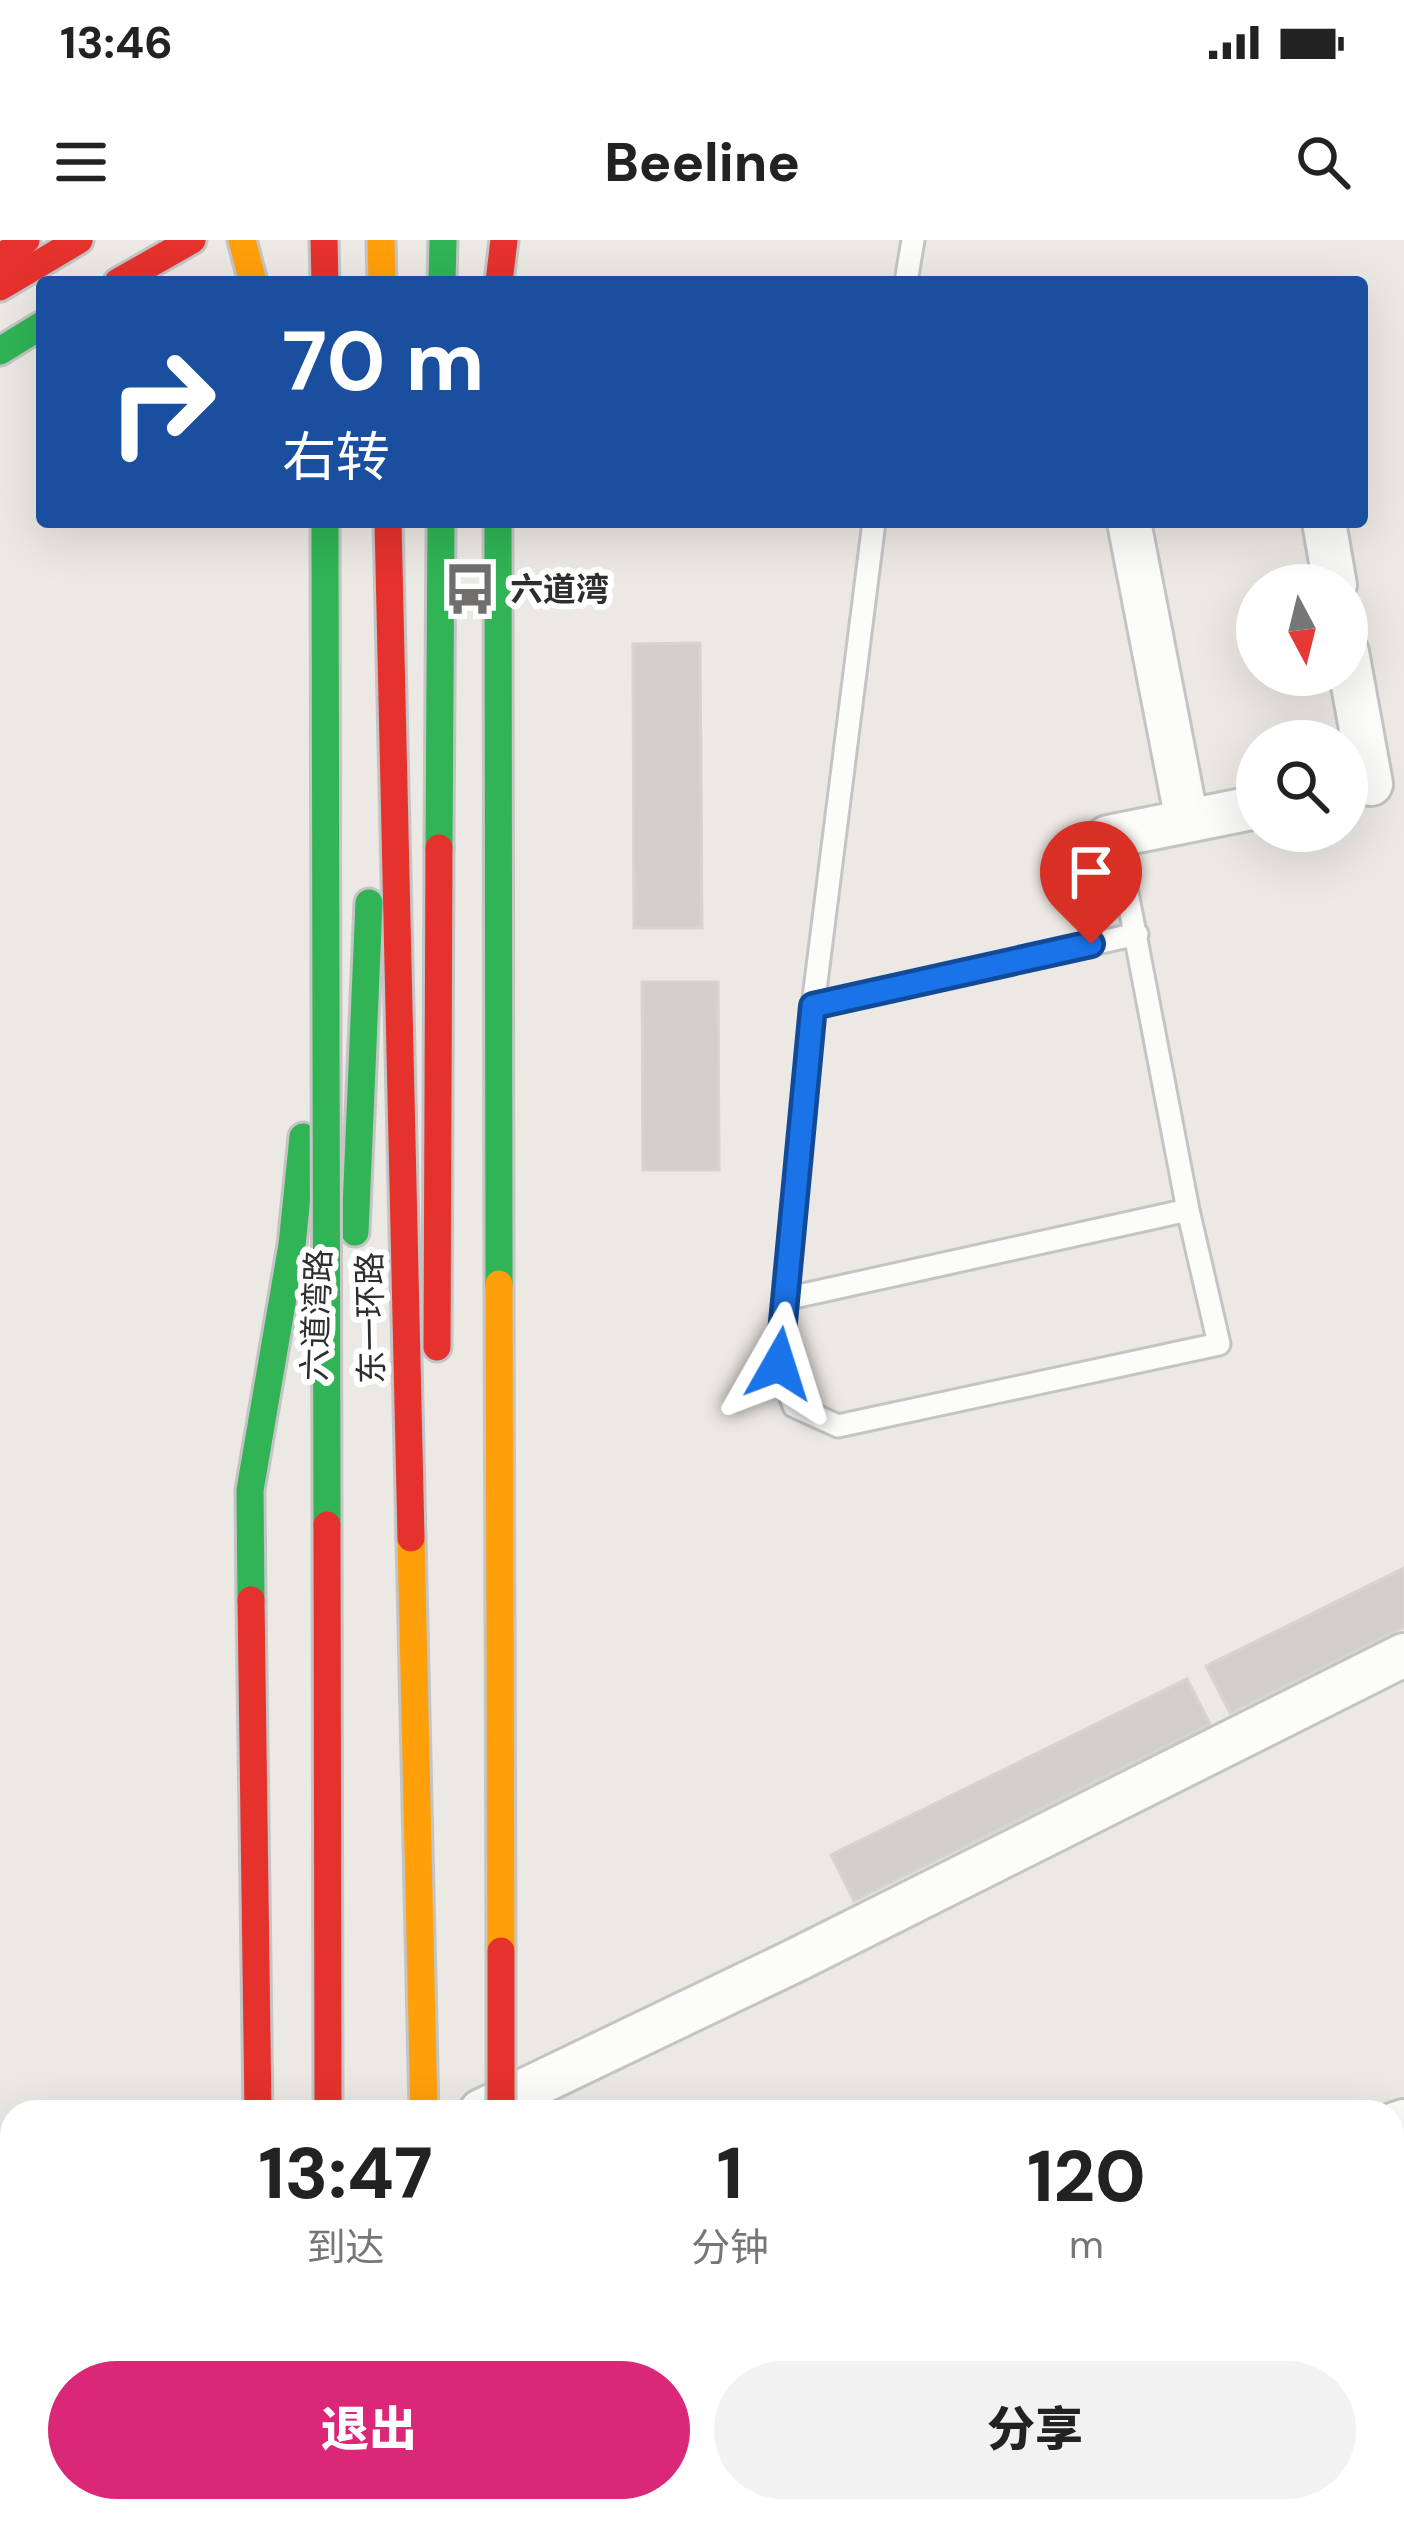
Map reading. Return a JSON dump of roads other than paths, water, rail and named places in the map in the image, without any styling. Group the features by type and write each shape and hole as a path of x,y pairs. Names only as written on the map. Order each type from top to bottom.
{"main road":[{"path":"0,258 26,240"},
{"path":"0,287 79,240"},
{"path":"129,276 192,240"},
{"path":"242,240 251,276"},
{"path":"325,240 325,276"},
{"path":"336,240 338,276"},
{"path":"381,240 382,276"},
{"path":"442,240 442,276"},
{"path":"500,276 504,240"},
{"path":"0,351 36,329"},
{"path":"258,2100 250,1490 292,1245 309,1076 300,528"},
{"name":"东一环路","path":"324,2100 325,528"},
{"name":"东一环路","path":"388,528 425,2100"},
{"path":"437,1372 441,528"},
{"path":"498,528 501,2100"},
{"name":"六道湾路","path":"324,2100 371,866 366,775"},
{"path":"425,2100 435,1797 437,1467"}],"street":[{"path":"1130,528 1187,821"},
{"path":"1325,528 1331,564"},
{"path":"1356,696 1374,783"},
{"path":"1112,836 1236,811"},
{"path":"505,2100 796,1960 1404,1655"}],"lane":[{"path":"907,276 913,240"},
{"path":"873,528 813,1006 779,1364 794,1406 838,1426 1219,1344 1188,1210 1137,934 1112,836"},
{"path":"813,1006 1137,934"},
{"path":"785,1299 1188,1210"}],"place":[{"name":"六道湾","path":"470,589"}]}
